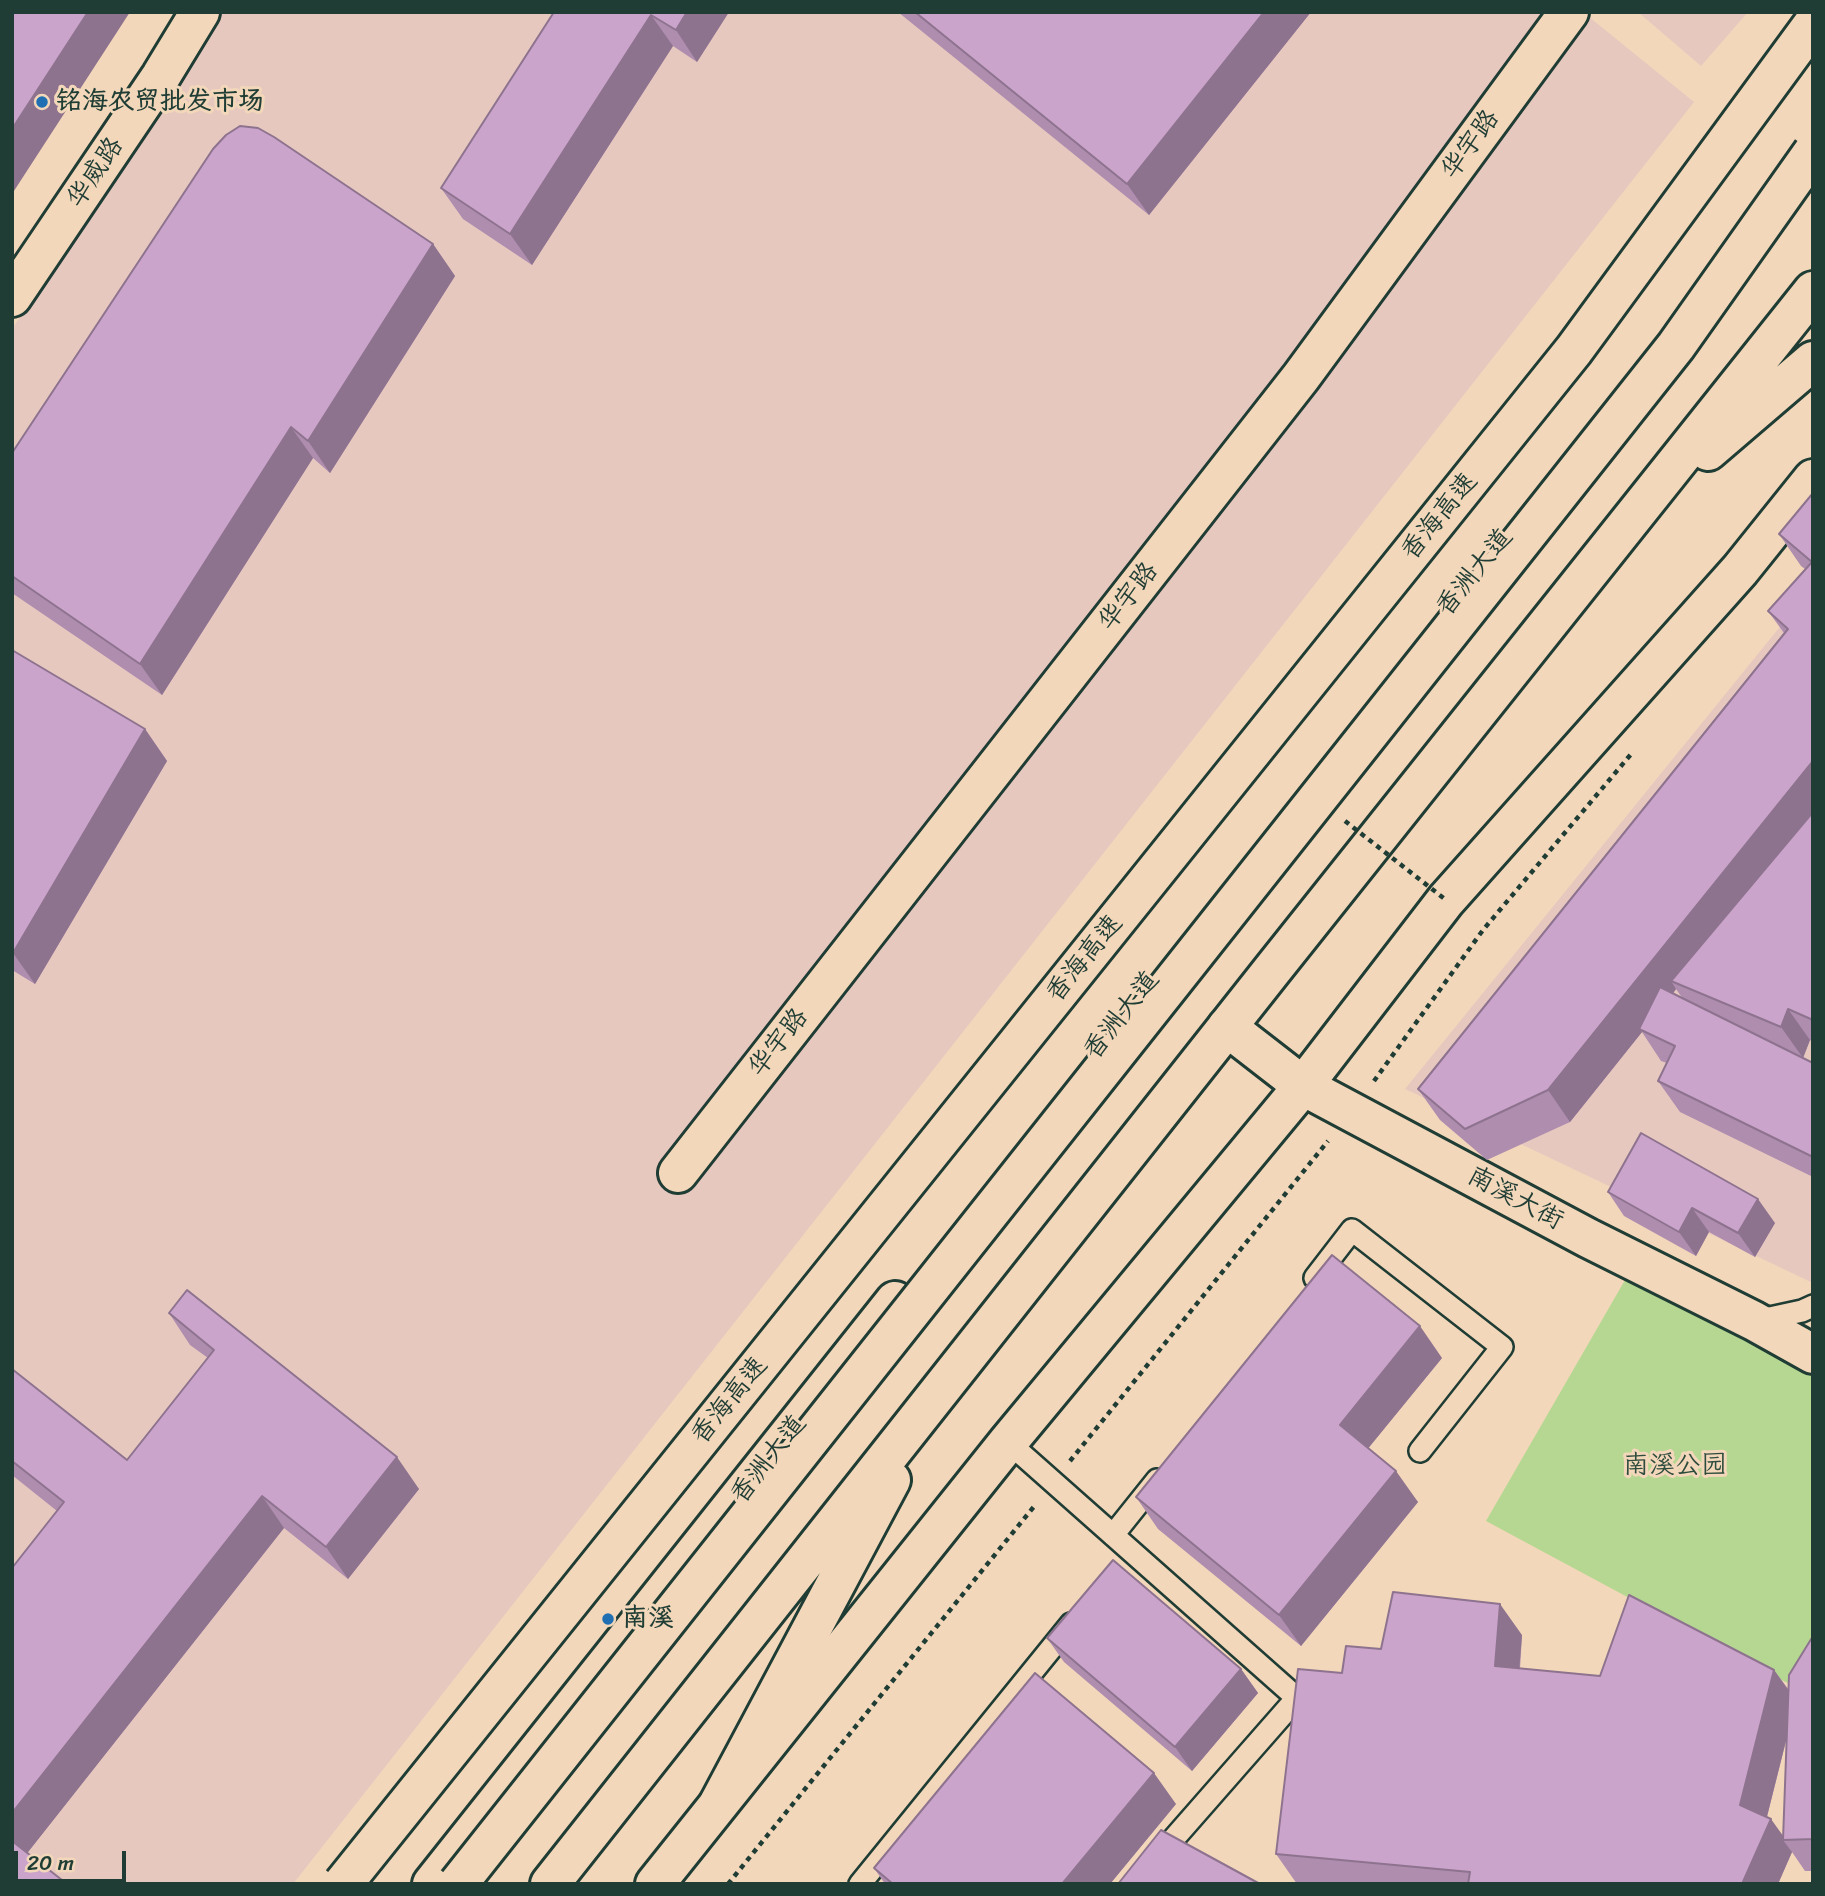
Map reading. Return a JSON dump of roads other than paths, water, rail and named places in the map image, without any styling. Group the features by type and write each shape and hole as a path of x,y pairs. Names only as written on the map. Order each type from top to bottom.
{"main road":[{"name":"华威路","path":"12,298 161,76 200,12"},
{"name":"华宇路","path":"678,1172 1301,377 1569,12"},
{"name":"香海高速","path":"343,1884 1574,350 1813,24"},
{"name":"香洲大道","path":"432,1884 1813,151"},
{"path":"458,1884 1668,357 1813,151"},
{"path":"550,1884 1813,291"},
{"path":"1637,512 1813,361"},
{"path":"655,1884 1008,1441 1303,1086 1446,900 1740,570 1813,479"},
{"name":"南溪大街","path":"1227,1027 1303,1086 1813,1354"},
{"path":"719,1803 938,1394"}],"lane":[{"path":"1301,1296 1352,1230 1502,1346 1420,1451"},
{"path":"1754,1321 1802,1311 1813,1306"},
{"path":"1008,1441 1113,1535 1126,1556 1297,1698 1134,1884"},
{"path":"1113,1535 1173,1459"},
{"path":"860,1884 1087,1604"}],"place":[{"name":"铭海农贸批发市场","path":"42,102"},
{"name":"南溪","path":"608,1619"}],"park label":[{"name":"南溪公园","path":"1675,1466"}]}
